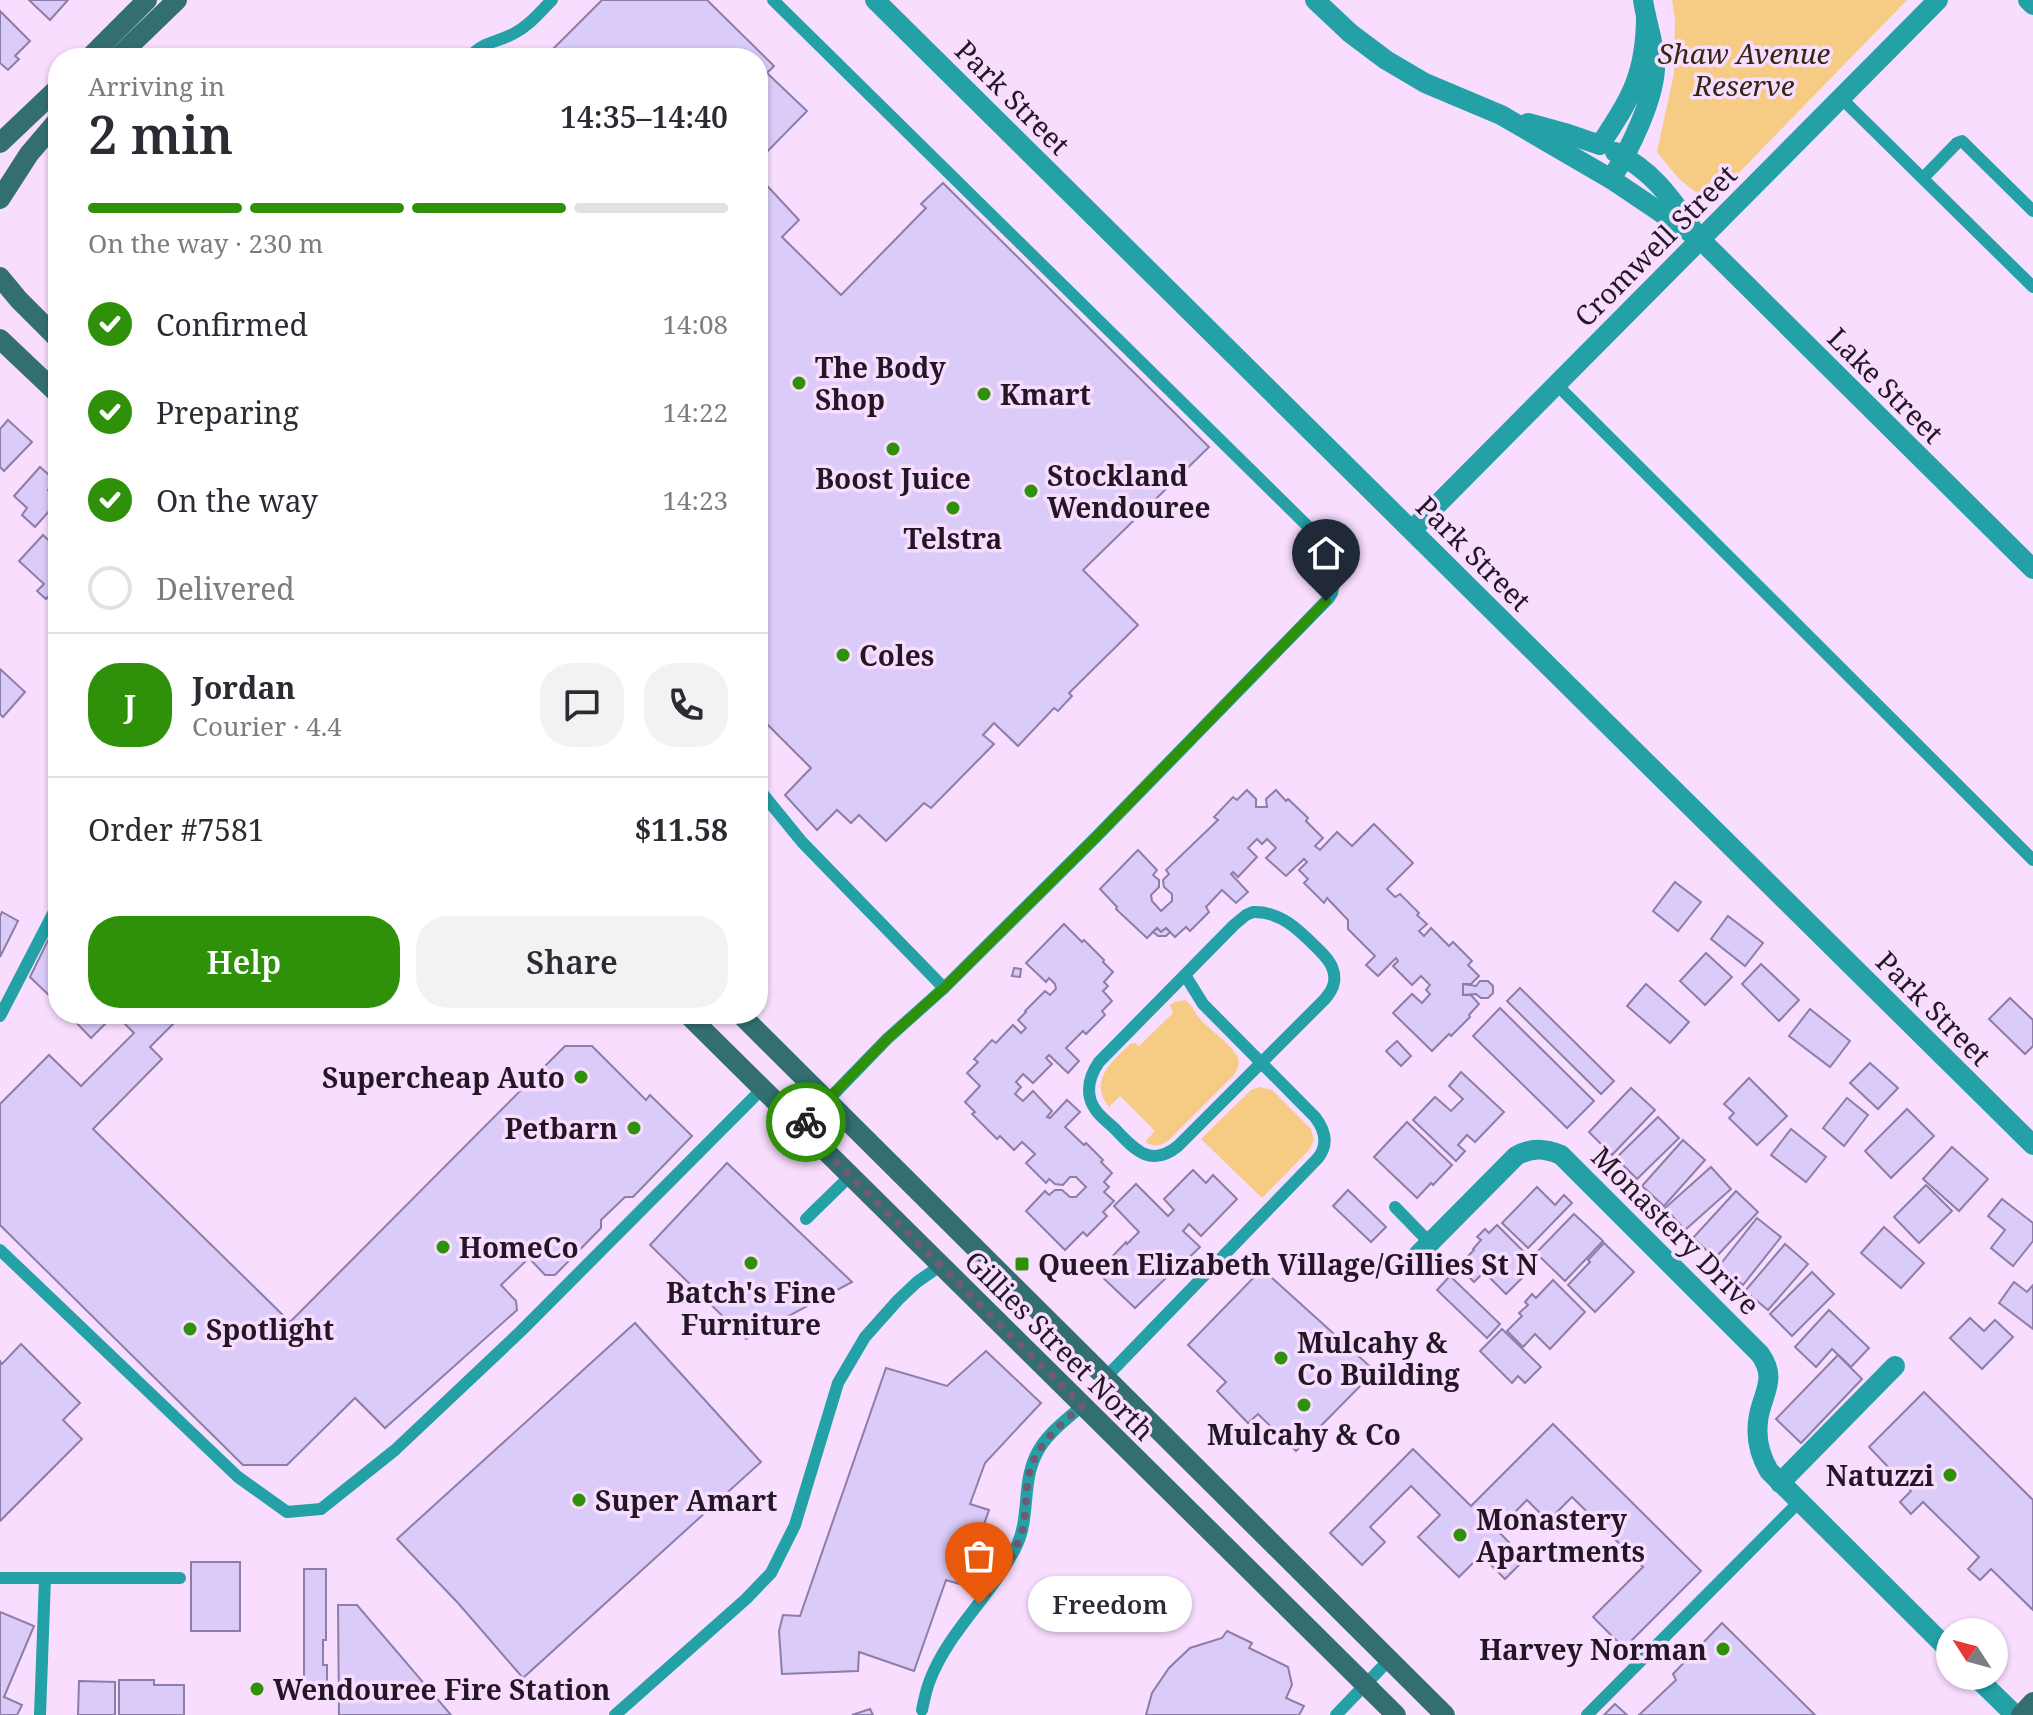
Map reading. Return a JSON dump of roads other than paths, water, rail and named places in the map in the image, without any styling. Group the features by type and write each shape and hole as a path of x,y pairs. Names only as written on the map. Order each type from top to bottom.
{"main road":[{"path":"99,48 147,0"},
{"path":"127,48 177,0"},
{"path":"0,143 48,97"},
{"path":"0,199 29,154 48,132"},
{"path":"0,277 48,329"},
{"path":"0,339 48,385"},
{"name":"Gillies Street North","path":"697,1024 1396,1715"},
{"name":"Gillies Street North","path":"750,1024 1445,1715"},
{"path":"801,1127 828,1100"},
{"path":"2018,1715 2033,1702"}],"street":[{"name":"Park Street","path":"875,0 2033,1145"},
{"name":"Lake Street","path":"1315,0 1350,33 1386,60 1425,83 1501,115 1600,145 1642,168 1658,183 1700,239 2033,569"},
{"name":"Cromwell Street","path":"1412,530 1938,0"},
{"path":"2028,0 2033,5"},
{"path":"1587,165 1636,84 1643,50 1644,8"},
{"path":"1611,179 1625,157 1646,105 1655,72 1644,8"},
{"name":"Lake Street","path":"1501,115 1611,179 1700,239"},
{"name":"Monastery Drive","path":"1409,1264 1516,1156 1539,1149 1561,1155 1763,1358 1769,1382 1758,1418 1758,1445 1765,1464 1780,1483 1936,1637"},
{"path":"1780,1483 1895,1366"},
{"path":"1990,1690 2018,1715"}],"lane":[{"path":"479,48 524,28 552,0"},
{"path":"773,0 1335,553 1338,563 1332,593 1326,601 1185,747 828,1100"},
{"path":"1840,97 2033,287"},
{"path":"1923,178 1962,141 2033,211"},
{"path":"1557,385 2033,860"},
{"path":"768,800 802,842 944,988"},
{"path":"1253,912 1272,914 1293,925 1326,958 1334,977 1329,994 1262,1063 1178,1146 1165,1155 1149,1156 1138,1152 1091,1103 1091,1077 1098,1063 1234,925 1253,912"},
{"path":"0,1016 48,923"},
{"path":"1106,1377 1322,1153 1325,1140 1320,1123 1203,1004 1185,975"},
{"path":"0,1250 238,1477 287,1512 321,1509 395,1450 521,1331 762,1089"},
{"path":"806,1219 850,1176"},
{"path":"1395,1207 1430,1243"},
{"path":"615,1715 771,1573 795,1525 838,1383 865,1337 917,1282 940,1266"},
{"path":"922,1710 929,1681 945,1651 1018,1544 1034,1458 1044,1443 1082,1406"},
{"path":"1587,1715 1799,1502"},
{"path":"0,1578 180,1578"},
{"path":"40,1715 45,1578"},
{"path":"1336,1715 1390,1659"}],"place":[{"name":"The Body Shop","path":"799,383"},
{"name":"Kmart","path":"984,394"},
{"name":"Boost Juice","path":"893,449"},
{"name":"Stockland Wendouree","path":"1031,491"},
{"name":"Telstra","path":"953,508"},
{"name":"Coles","path":"843,655"},
{"name":"Supercheap Auto","path":"581,1077"},
{"name":"Petbarn","path":"634,1128"},
{"name":"HomeCo","path":"443,1247"},
{"name":"Batch's Fine Furniture","path":"751,1263"},
{"name":"Queen Elizabeth Village/Gillies St N","path":"1022,1264"},
{"name":"Spotlight","path":"190,1329"},
{"name":"Mulcahy & Co Building","path":"1281,1358"},
{"name":"Mulcahy & Co","path":"1304,1405"},
{"name":"Natuzzi","path":"1950,1475"},
{"name":"Super Amart","path":"579,1500"},
{"name":"Monastery Apartments","path":"1460,1535"},
{"name":"Freedom","path":"979,1604"},
{"name":"Harvey Norman","path":"1723,1649"},
{"name":"Wendouree Fire Station","path":"257,1689"}],"park label":[{"name":"Shaw Avenue Reserve","path":"1744,69"}]}
